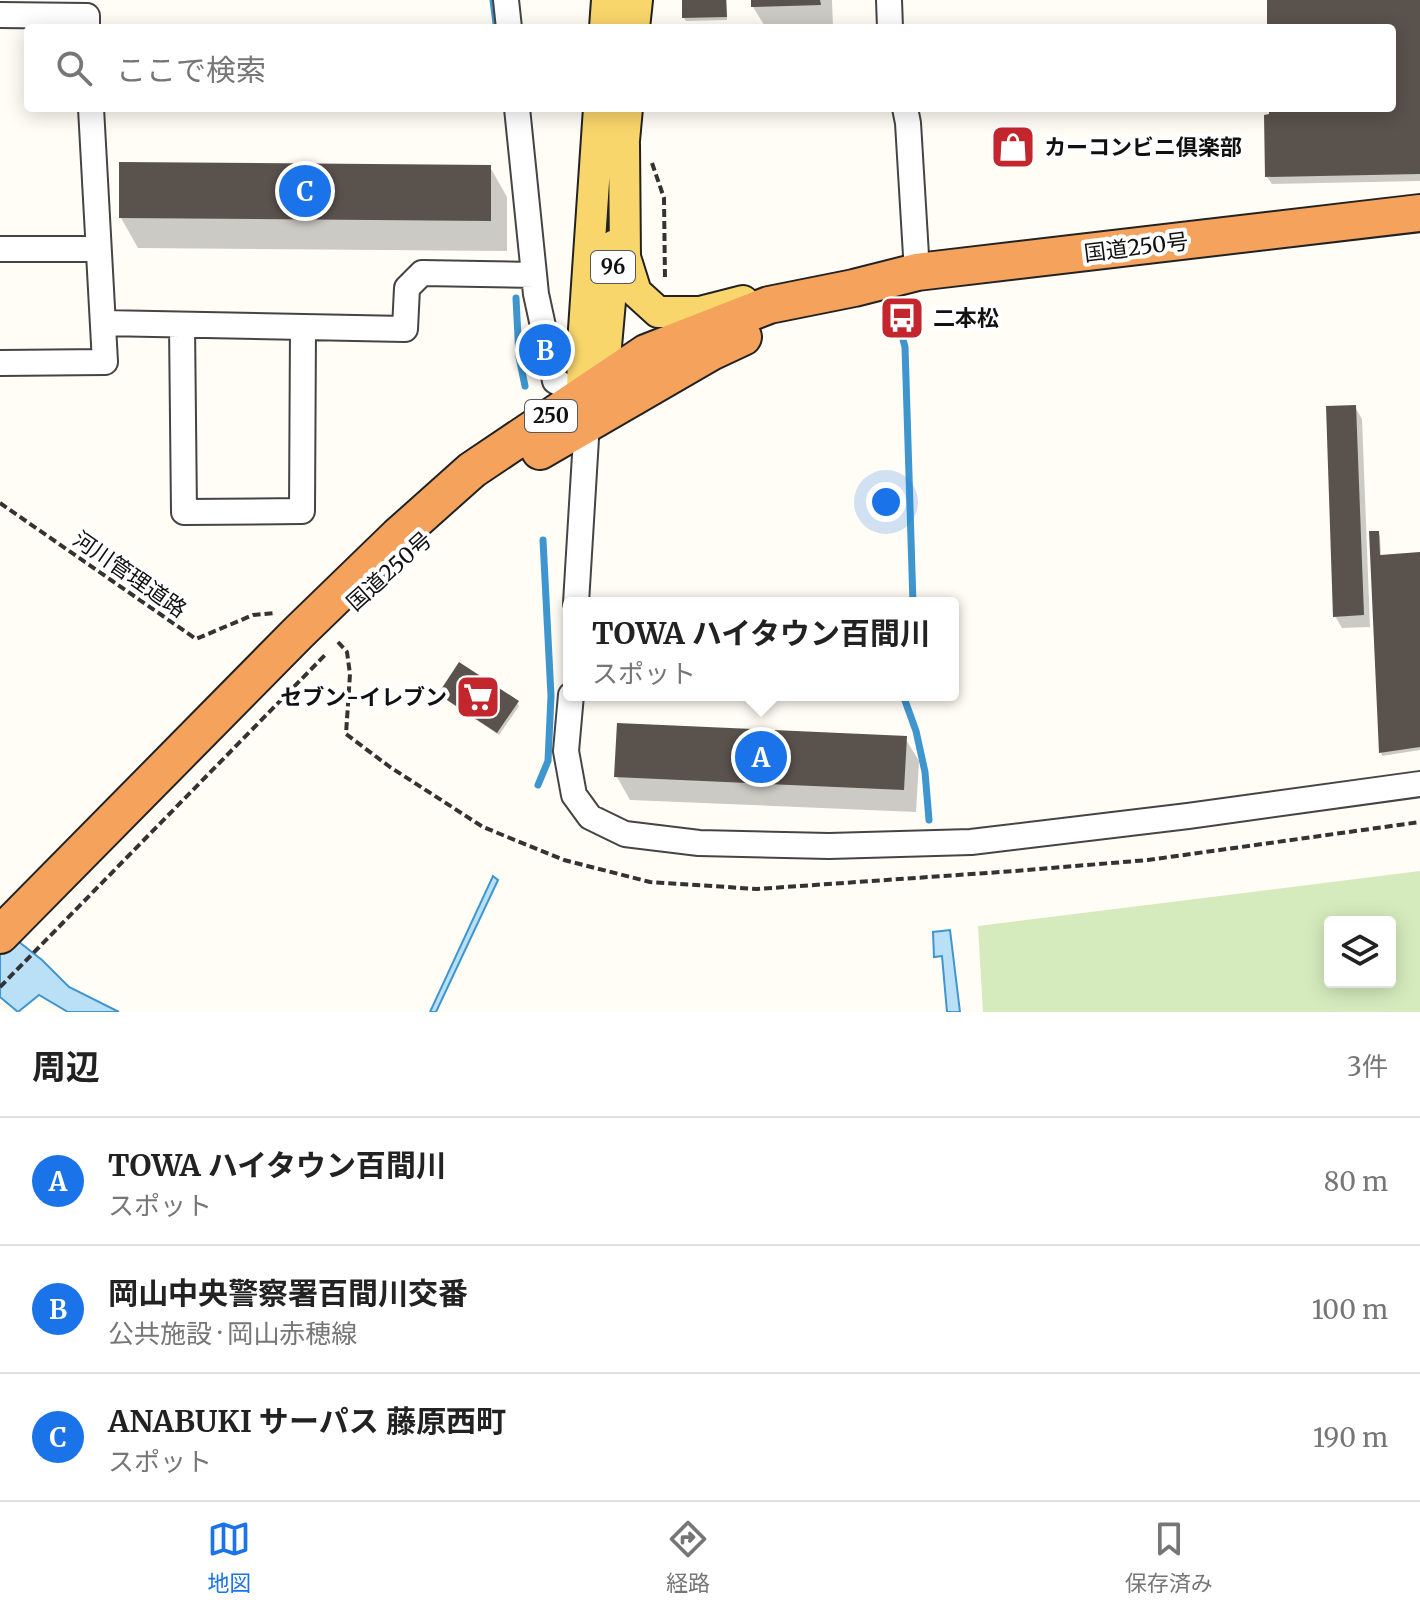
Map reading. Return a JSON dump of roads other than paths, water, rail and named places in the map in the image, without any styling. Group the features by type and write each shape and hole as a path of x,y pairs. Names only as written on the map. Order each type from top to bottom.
{"highway":[{"name":"国道250号","path":"0,957 398,536 472,470 591,399 646,353 769,305 917,272 1420,213"},
{"name":"国道250号","path":"0,935 305,636"}],"main road":[{"path":"605,24 607,0"},
{"path":"634,24 637,0"},
{"name":"96","path":"591,399 583,344 599,112"},
{"name":"96","path":"591,399 627,112"},
{"path":"624,144 625,257 636,292 658,312 700,312 782,293 854,288"}],"street":[{"path":"506,0 509,24"},
{"path":"889,0 890,24"},
{"path":"0,15 87,16 87,24"},
{"path":"0,363 105,362 91,112"},
{"path":"517,112 536,294 555,381 591,399 576,597"},
{"path":"906,112 917,272"},
{"path":"0,249 98,249"},
{"path":"103,323 405,329 407,288 422,273 534,275"},
{"path":"182,325 184,512 302,511 303,328"},
{"path":"570,701 566,751 574,795 590,817 625,834 699,843 829,846 971,842 1420,784"}],"water":[{"path":"493,876 498,880 436,1012 430,1012"},
{"path":"0,927 42,960 69,987 119,1012 68,1012 39,995 18,1012 0,997"},
{"path":"950,930 960,1012 947,1012 942,956 934,957 933,932"}],"waterway":[{"path":"493,0 496,24"},
{"path":"516,298 519,357 525,386"},
{"path":"901,332 905,347 913,597"},
{"path":"538,785 548,761 551,696 543,540"},
{"path":"905,701 925,772 929,820"}],"place":[{"name":"カーコンビニ倶楽部","path":"1013,147"},
{"name":"ANABUKI サーパス 藤原西町","path":"305,191"},
{"name":"二本松","path":"902,318"},
{"name":"岡山中央警察署百間川交番","path":"545,350"},
{"name":"セブン-イレブン","path":"478,697"},
{"name":"TOWA ハイタウン百間川","path":"761,757"}]}
